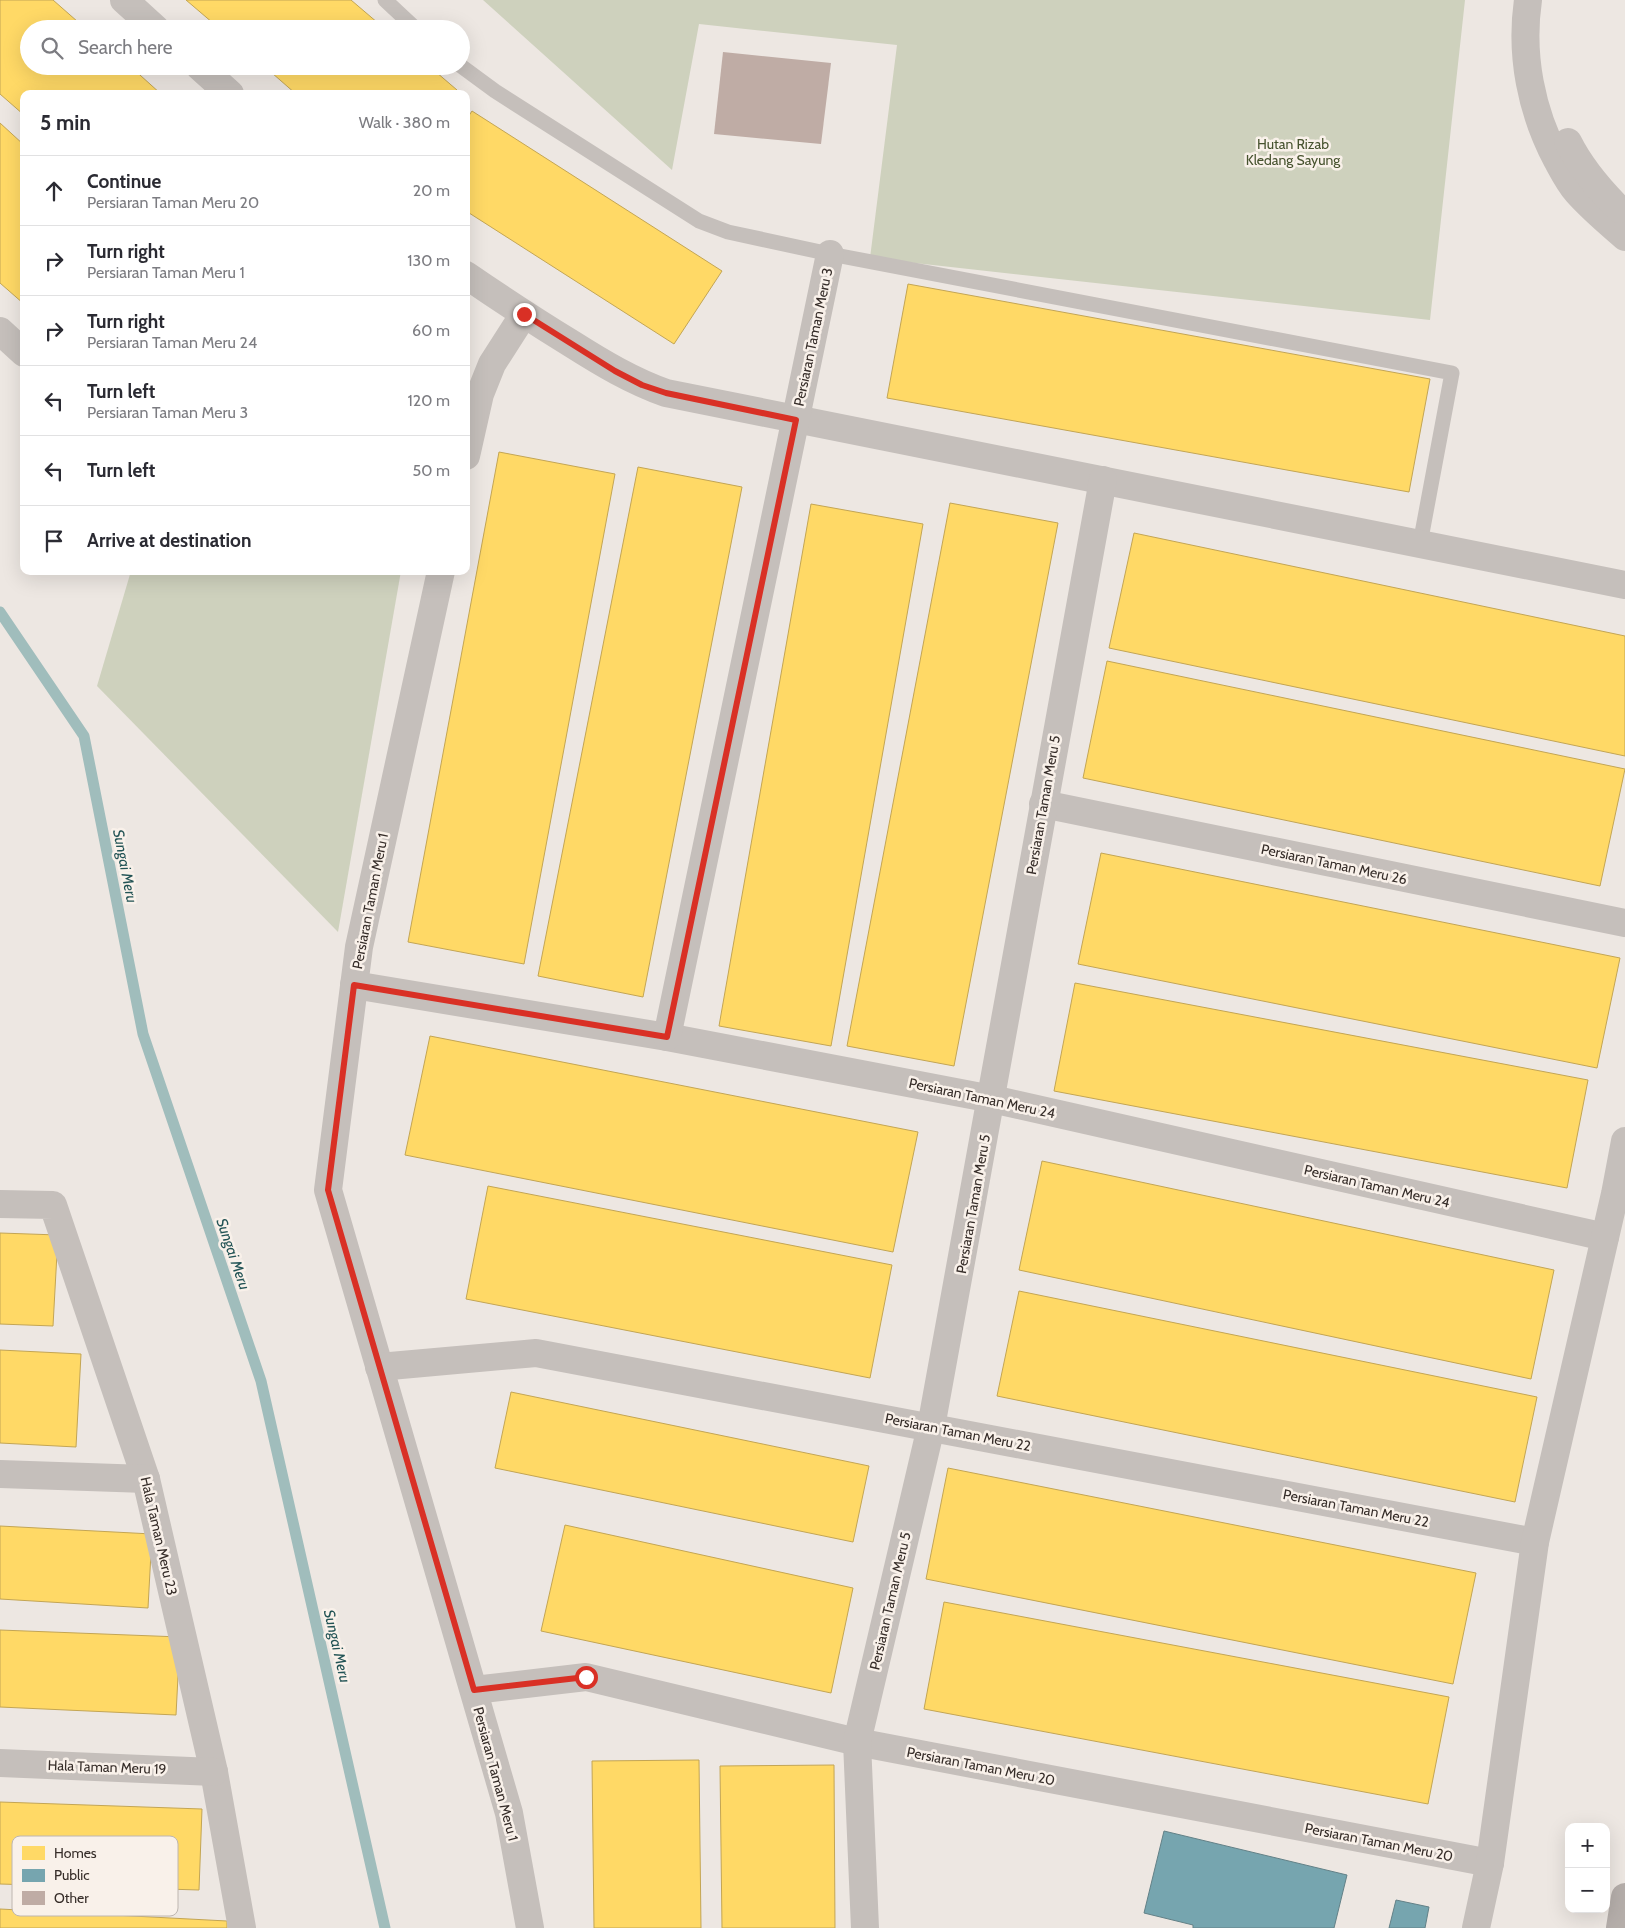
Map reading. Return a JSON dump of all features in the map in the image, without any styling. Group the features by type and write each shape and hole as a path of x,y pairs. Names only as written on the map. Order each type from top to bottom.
{"main road":[{"path":"1620,1928 1625,1897"}],"street":[{"path":"124,0 146,20"},
{"path":"1528,0 1524,39 1534,104 1545,137 1576,191 1625,237"},
{"path":"1544,0 1542,42 1545,68 1561,128 1576,158 1600,190 1625,215"},
{"path":"209,75 226,90"},
{"name":"Persiaran Taman Meru 3","path":"667,1037 830,254"},
{"path":"470,278 615,371 642,385 666,393 1625,585"},
{"path":"470,438 480,394 492,364 524,314"},
{"path":"0,331 20,349"},
{"name":"Persiaran Taman Meru 5","path":"865,1928 857,1742 932,1427 1103,480"},
{"name":"Persiaran Taman Meru 1","path":"440,575 359,947 328,1190 509,1813 530,1928"},
{"name":"Persiaran Taman Meru 26","path":"1043,804 1625,923"},
{"name":"Persiaran Taman Meru 24","path":"354,985 667,1037 992,1099 1605,1237"},
{"path":"1476,1928 1490,1863 1535,1542 1605,1237 1625,1141"},
{"name":"Hala Taman Meru 23","path":"0,1204 53,1205 146,1480 214,1772 242,1928"},
{"name":"Persiaran Taman Meru 22","path":"379,1367 536,1353 1535,1542"},
{"path":"0,1474 146,1480"},
{"name":"Persiaran Taman Meru 20","path":"474,1690 586,1677 857,1742 1490,1863"},
{"name":"Hala Taman Meru 19","path":"0,1763 214,1772"}],"lane":[{"path":"385,0 406,20"},
{"path":"470,72 699,221 728,232 830,254 1452,373 1420,544"}],"green space":[{"name":"Hutan Rizab Kledang Sayung","path":"483,0 1465,0 1430,320 870,258 897,45 699,24 672,170"},
{"path":"130,575 400,575 338,932 97,686"}],"building: Homes":[{"path":"0,0 53,0 76,20 20,20 20,75 140,75 157,90 20,90 20,112 0,94"},
{"path":"186,0 351,0 374,20 209,20"},
{"path":"274,75 440,75 457,90 291,90"},
{"path":"472,111 722,271 674,344 470,214 470,114"},
{"path":"0,123 20,141 20,300 0,283"},
{"path":"908,284 1430,379 1409,492 887,398"},
{"path":"499,452 615,474 524,964 408,942"},
{"path":"638,467 742,487 643,997 538,976"},
{"path":"950,503 1058,523 954,1066 847,1046"},
{"path":"811,504 923,524 831,1046 719,1026"},
{"path":"1134,533 1625,636 1625,756 1109,648"},
{"path":"1107,661 1625,769 1600,886 1083,778"},
{"path":"1101,853 1620,958 1597,1068 1078,964"},
{"path":"1075,983 1588,1080 1567,1188 1054,1091"},
{"path":"430,1036 918,1132 893,1252 405,1155"},
{"path":"1042,1161 1554,1270 1531,1379 1019,1270"},
{"path":"488,1186 892,1265 870,1378 466,1299"},
{"path":"0,1233 58,1235 53,1326 0,1324"},
{"path":"1019,1291 1537,1397 1515,1502 997,1396"},
{"path":"0,1350 81,1354 76,1447 0,1443"},
{"path":"511,1392 869,1466 853,1542 495,1468"},
{"path":"948,1468 1476,1573 1453,1684 926,1579"},
{"path":"565,1525 853,1588 831,1693 541,1631"},
{"path":"0,1526 152,1534 148,1608 0,1599"},
{"path":"944,1602 1449,1697 1428,1804 924,1709"},
{"path":"0,1630 180,1637 176,1715 0,1707"},
{"path":"699,1760 701,1928 594,1928 592,1761"},
{"path":"834,1765 835,1928 722,1928 720,1766"},
{"path":"0,1802 202,1809 199,1890 178,1889 178,1836 12,1836 12,1884 0,1884"},
{"path":"0,1909 12,1910 12,1916 132,1916 227,1921 227,1928 0,1928"}],"building: Public":[{"path":"1164,1831 1347,1875 1334,1928 1193,1928 1193,1925 1144,1913"},
{"path":"1396,1900 1429,1907 1425,1928 1389,1928"}],"building: Other":[{"path":"723,52 831,63 821,144 714,134"}],"waterway":[{"name":"Sungai Meru","path":"0,612 84,736 143,1034 261,1381 385,1928"}],"route":[{"path":"524,314 615,371 642,385 666,393 796,420 667,1037 354,985 328,1190 474,1690 586,1677"}]}
